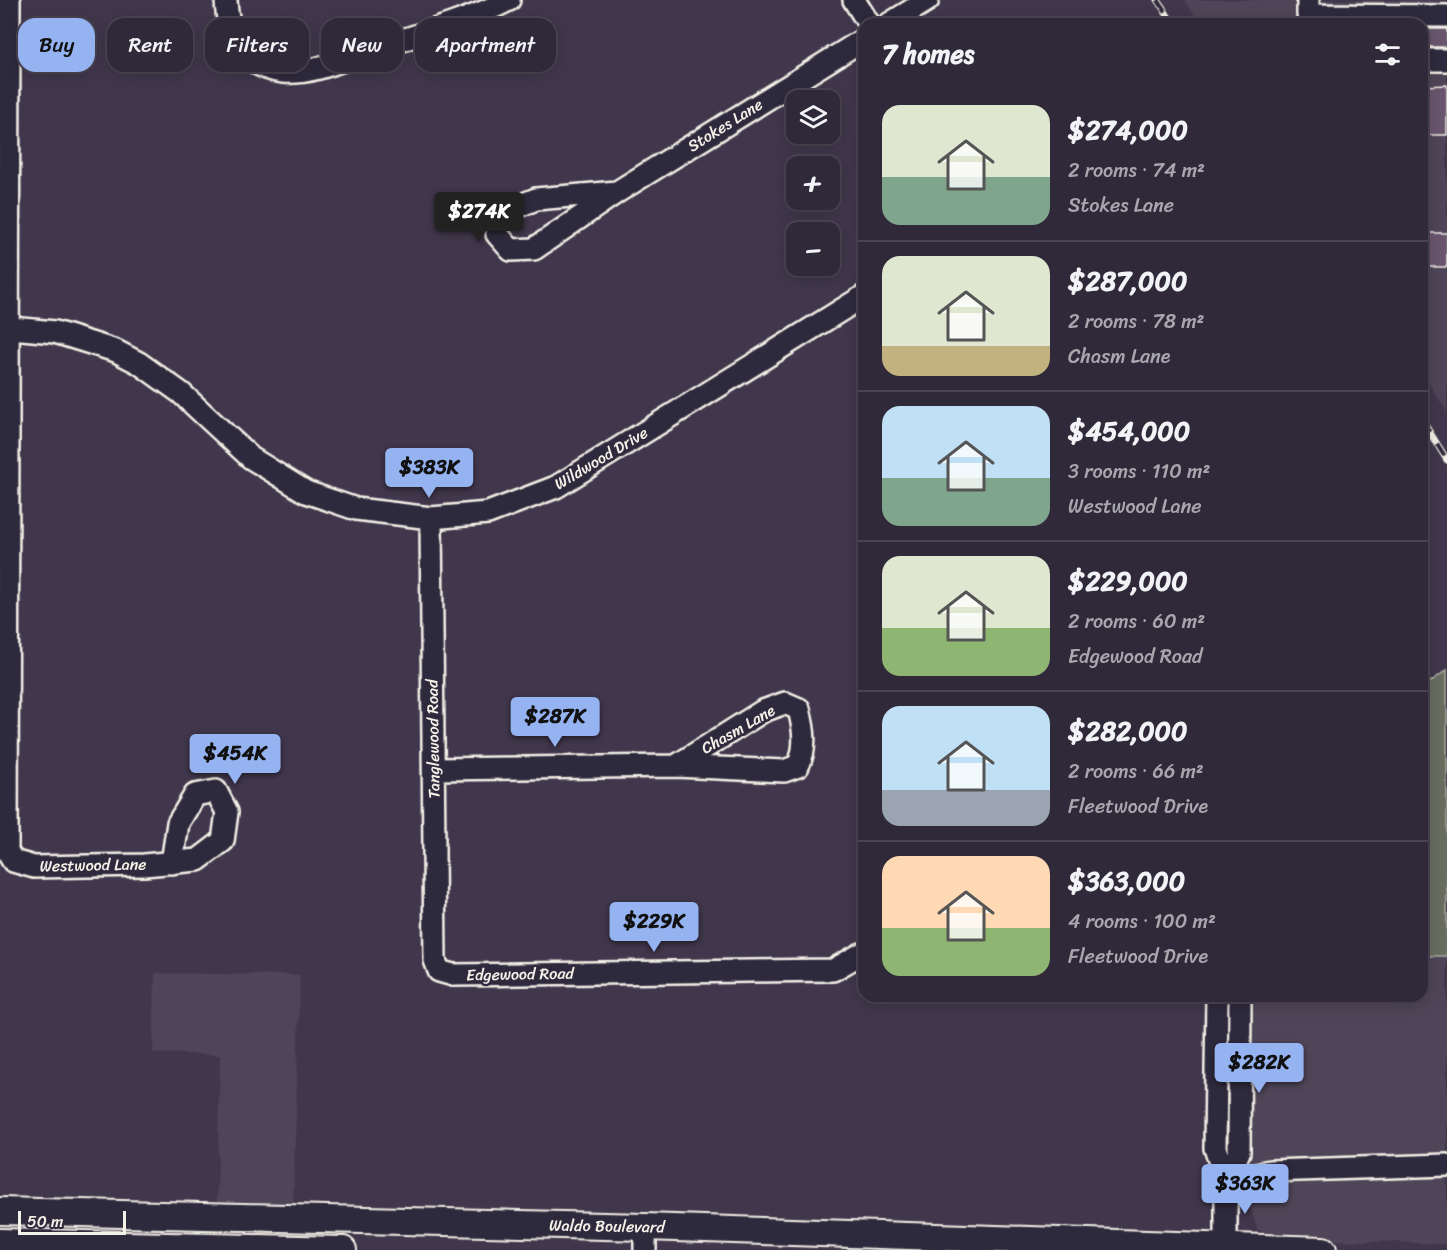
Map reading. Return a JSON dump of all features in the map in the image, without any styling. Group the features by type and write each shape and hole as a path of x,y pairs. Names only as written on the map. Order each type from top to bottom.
{"main road":[{"name":"Waldo Boulevard","path":"10,1212 294,1219 645,1238 1323,1250"},
{"path":"13,1245 343,1250"}],"street":[{"name":"Westwood Lane","path":"9,0 4,327 7,851 13,861 34,867 172,863"},
{"path":"226,0 227,16 238,47 260,64 283,72 306,71 426,32 509,0"},
{"path":"854,0 865,18"},
{"path":"899,18 928,0"},
{"path":"1308,13 1447,16"},
{"name":"Stokes Lane","path":"617,192 536,199 499,214 497,234 511,250 534,249 617,192 858,43"},
{"path":"1428,60 1447,60"},
{"name":"Wildwood Drive","path":"4,327 55,332 116,351 139,363 181,393 251,458 306,492 356,509 431,518 488,513 556,487 858,300"},
{"name":"Tanglewood Road","path":"431,518 435,960"},
{"name":"Chasm Lane","path":"434,769 676,766 784,771 798,766 804,754 804,728 799,709 785,703 763,711 676,766"},
{"name":"Edgewood Road","path":"435,960 439,971 453,975 833,970 858,956"},
{"path":"1217,1002 1215,1148 1226,1180 1226,1248"},
{"path":"1226,1180 1239,1152 1240,1002"},
{"path":"1226,1180 1270,1171 1447,1165"},
{"path":"10,1212 13,1245"},
{"path":"294,1219 294,1249"}],"shaded area":[{"path":"1185,0 1447,0 1447,412 1428,382 1428,18 1196,18"},
{"path":"1428,956 1447,956 1447,1244 1304,1239 1265,1234 1257,1229 1250,1208 1249,1002 1428,1002"},
{"path":"155,973 300,975 293,1209 217,1207 220,1055 153,1053"}],"green space":[{"path":"1447,670 1447,956 1428,956 1428,684"}],"building":[{"path":"1428,29 1447,29 1447,47 1428,47"},
{"path":"1447,85 1447,135 1428,135 1428,86"},
{"path":"1428,233 1447,233 1447,267 1428,267"}],"railway":[{"path":"1158,0 1169,18"},
{"path":"1428,430 1447,460"}]}
